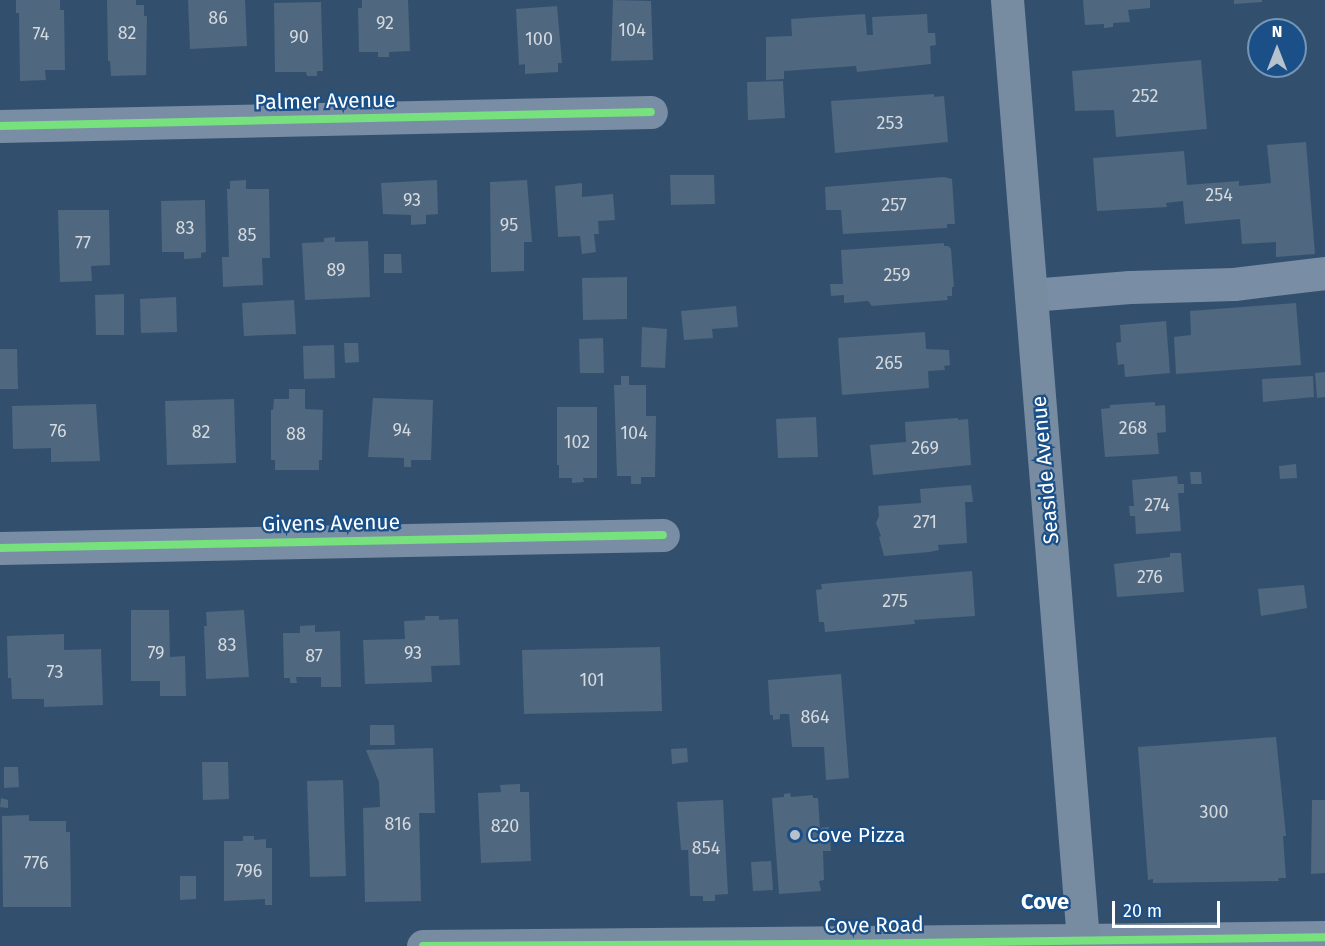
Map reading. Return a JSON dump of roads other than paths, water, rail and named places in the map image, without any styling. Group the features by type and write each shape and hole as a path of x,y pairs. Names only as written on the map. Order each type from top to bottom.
{"main road":[{"name":"Seaside Avenue","path":"1007,0 1083,940"},
{"name":"Cove Road","path":"423,946 839,945 1083,940"}],"street":[{"name":"Palmer Avenue","path":"0,126 651,112"},
{"path":"1031,295 1131,287 1234,284 1325,273"},
{"name":"Givens Avenue","path":"0,548 663,535"},
{"name":"Cove Road","path":"1083,940 1322,940"}],"place":[{"name":"Cove Pizza","path":"795,835"}],"district":[{"name":"Cove","path":"1045,902"}]}
